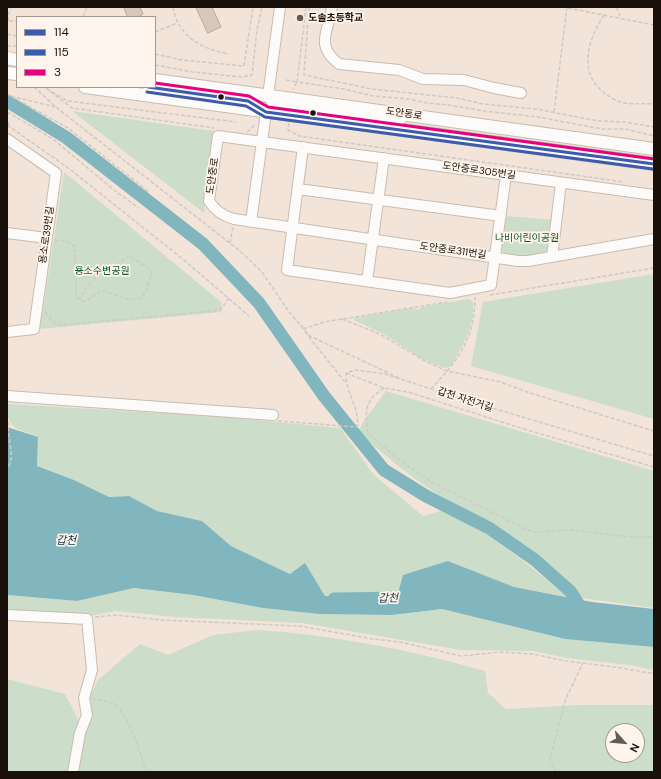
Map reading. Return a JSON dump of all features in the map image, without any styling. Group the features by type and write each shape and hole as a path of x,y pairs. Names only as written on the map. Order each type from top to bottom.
{"main road":[{"name":"도안동로","path":"156,80 654,149"},
{"name":"도안동로","path":"92,88 654,164"},
{"path":"266,112 268,96"}],"street":[{"path":"268,96 280,7"},
{"path":"332,7 324,44 331,58 339,64 399,70 423,78 464,80 521,93"},
{"path":"156,88 248,101 266,112 251,222"},
{"name":"도안중로","path":"251,222 224,216 213,208 209,201 218,136 262,142"},
{"name":"용소로39번길","path":"7,139 56,173 50,239 34,329 7,332"},
{"name":"도안중로305번길","path":"262,142 654,195"},
{"path":"303,147 287,270 450,293 491,285 506,175"},
{"path":"367,281 384,158"},
{"path":"552,257 561,183"},
{"path":"298,189 501,216"},
{"name":"도안중로311번길","path":"251,222 528,261 654,239"},
{"path":"7,233 50,239"},
{"path":"7,396 273,415"},
{"path":"7,615 87,619 92,670 84,698 87,716 80,733 73,772"}],"path":[{"path":"8,21 10,7"},
{"path":"172,7 177,23 185,35 211,51 229,54"},
{"path":"156,54 182,60 244,66 253,7"},
{"path":"156,65 193,72 252,76 257,30 262,7"},
{"path":"293,89 298,82 306,7"},
{"path":"309,7 304,75 372,89 457,98 483,104 554,112 599,121 625,122 654,128"},
{"path":"554,112 567,7 654,25"},
{"path":"616,7 621,18"},
{"path":"604,15 592,36 587,56 589,70 594,83 607,94 621,102 654,104"},
{"path":"156,32 177,23"},
{"path":"286,80 344,89 374,96 409,99 427,103 538,117 602,129 625,129 654,136"},
{"path":"35,88 57,108 230,243 262,272 303,329 346,383 359,420 357,427 339,426"},
{"path":"215,128 72,108 46,88 52,90 68,101 236,122"},
{"path":"8,94 57,108"},
{"path":"8,94 68,128 149,192"},
{"path":"7,112 53,139 114,190 139,208"},
{"path":"289,122 288,130 299,136 631,183"},
{"path":"7,124 67,168 229,298 249,316"},
{"path":"246,132 255,125"},
{"path":"230,243 234,219"},
{"path":"50,239 65,241 75,246 76,295 80,300 90,300 102,291 131,300 139,298 145,295 152,272 150,268 129,256 115,267 102,270 96,280 82,293 80,300"},
{"path":"431,389 458,359 472,324 475,297"},
{"path":"45,312 56,324 61,325 214,311 222,308 229,298"},
{"path":"340,319 380,334 425,362 447,371 501,382 527,392 654,431"},
{"path":"303,329 318,341 405,381"},
{"name":"갑천 자전거길","path":"346,373 355,370 370,372 405,381 654,456"},
{"path":"346,383 346,373 384,388 408,392 527,430 654,467"},
{"path":"384,388 374,394 368,402 366,414 368,433 396,458 432,482 532,532 572,530 629,537 654,537"},
{"path":"7,422 9,424 8,432 12,456 7,469"},
{"path":"87,619 100,616 117,615 161,620 299,626 374,640 400,642 461,656 501,652 533,654 654,674"},
{"path":"556,772 550,760 559,722 566,698 583,663"},
{"path":"84,698 113,704 121,712 134,735 146,772"}],"green space":[{"path":"72,111 214,131 204,213"},
{"name":"용소수변공원","path":"64,172 221,302 222,312 40,329"},
{"name":"나비어린이공원","path":"506,216 554,220 550,251 545,255 534,258 521,258 504,255 502,250"},
{"path":"654,274 654,419 471,366 483,302"},
{"path":"469,299 473,302 470,327 464,343 451,366 444,368 424,360 382,333 353,320 354,318 413,308 418,310 422,307"},
{"path":"386,391 654,471 654,608 582,598 567,580 550,564 531,550 430,489 358,433 363,422"},
{"path":"7,404 213,416 340,428 374,475 423,516 441,511 472,524 521,559 568,597 514,587 448,561 395,604 325,596 305,564 290,574 231,546 202,521 157,511 129,496 109,497 74,480 37,466 38,437 14,427 7,413"},
{"path":"134,588 193,595 263,608 319,614 392,615 442,609 565,639 654,647 654,670 629,665 566,658 533,651 461,650 302,623 174,617 115,611 84,617 7,612 7,595 77,601"},
{"path":"257,630 286,632 372,644 429,656 485,671 488,693 506,709 581,705 654,705 654,772 7,772 7,679 65,694 79,721 98,680 140,644 168,655 213,635"}],"water":[{"name":"갑천","path":"7,427 38,437 37,466 74,480 109,497 129,496 157,511 202,521 231,546 290,574 305,563 325,596 395,604 403,575 448,561 514,587 592,602 654,609 654,647 565,639 442,609 392,615 319,614 263,608 193,595 134,588 77,601 7,595"}],"building":[{"path":"124,7 140,7 143,14 140,16 128,16"},
{"path":"196,7 212,7 221,27 208,33"}],"waterway":[{"path":"7,101 67,138 203,244 259,303 324,396 384,470 426,496 489,528 535,560 570,591 579,605 581,614"},
{"name":"갑천","path":"334,599 413,598"}],"transit line":[{"name":"3","path":"156,83 249,96 268,107 654,159"},
{"name":"114","path":"155,88 248,101 266,112 654,164"},
{"name":"115","path":"147,92 246,106 265,117 653,169"}],"place":[{"name":"도솔초등학교","path":"300,18"}]}
